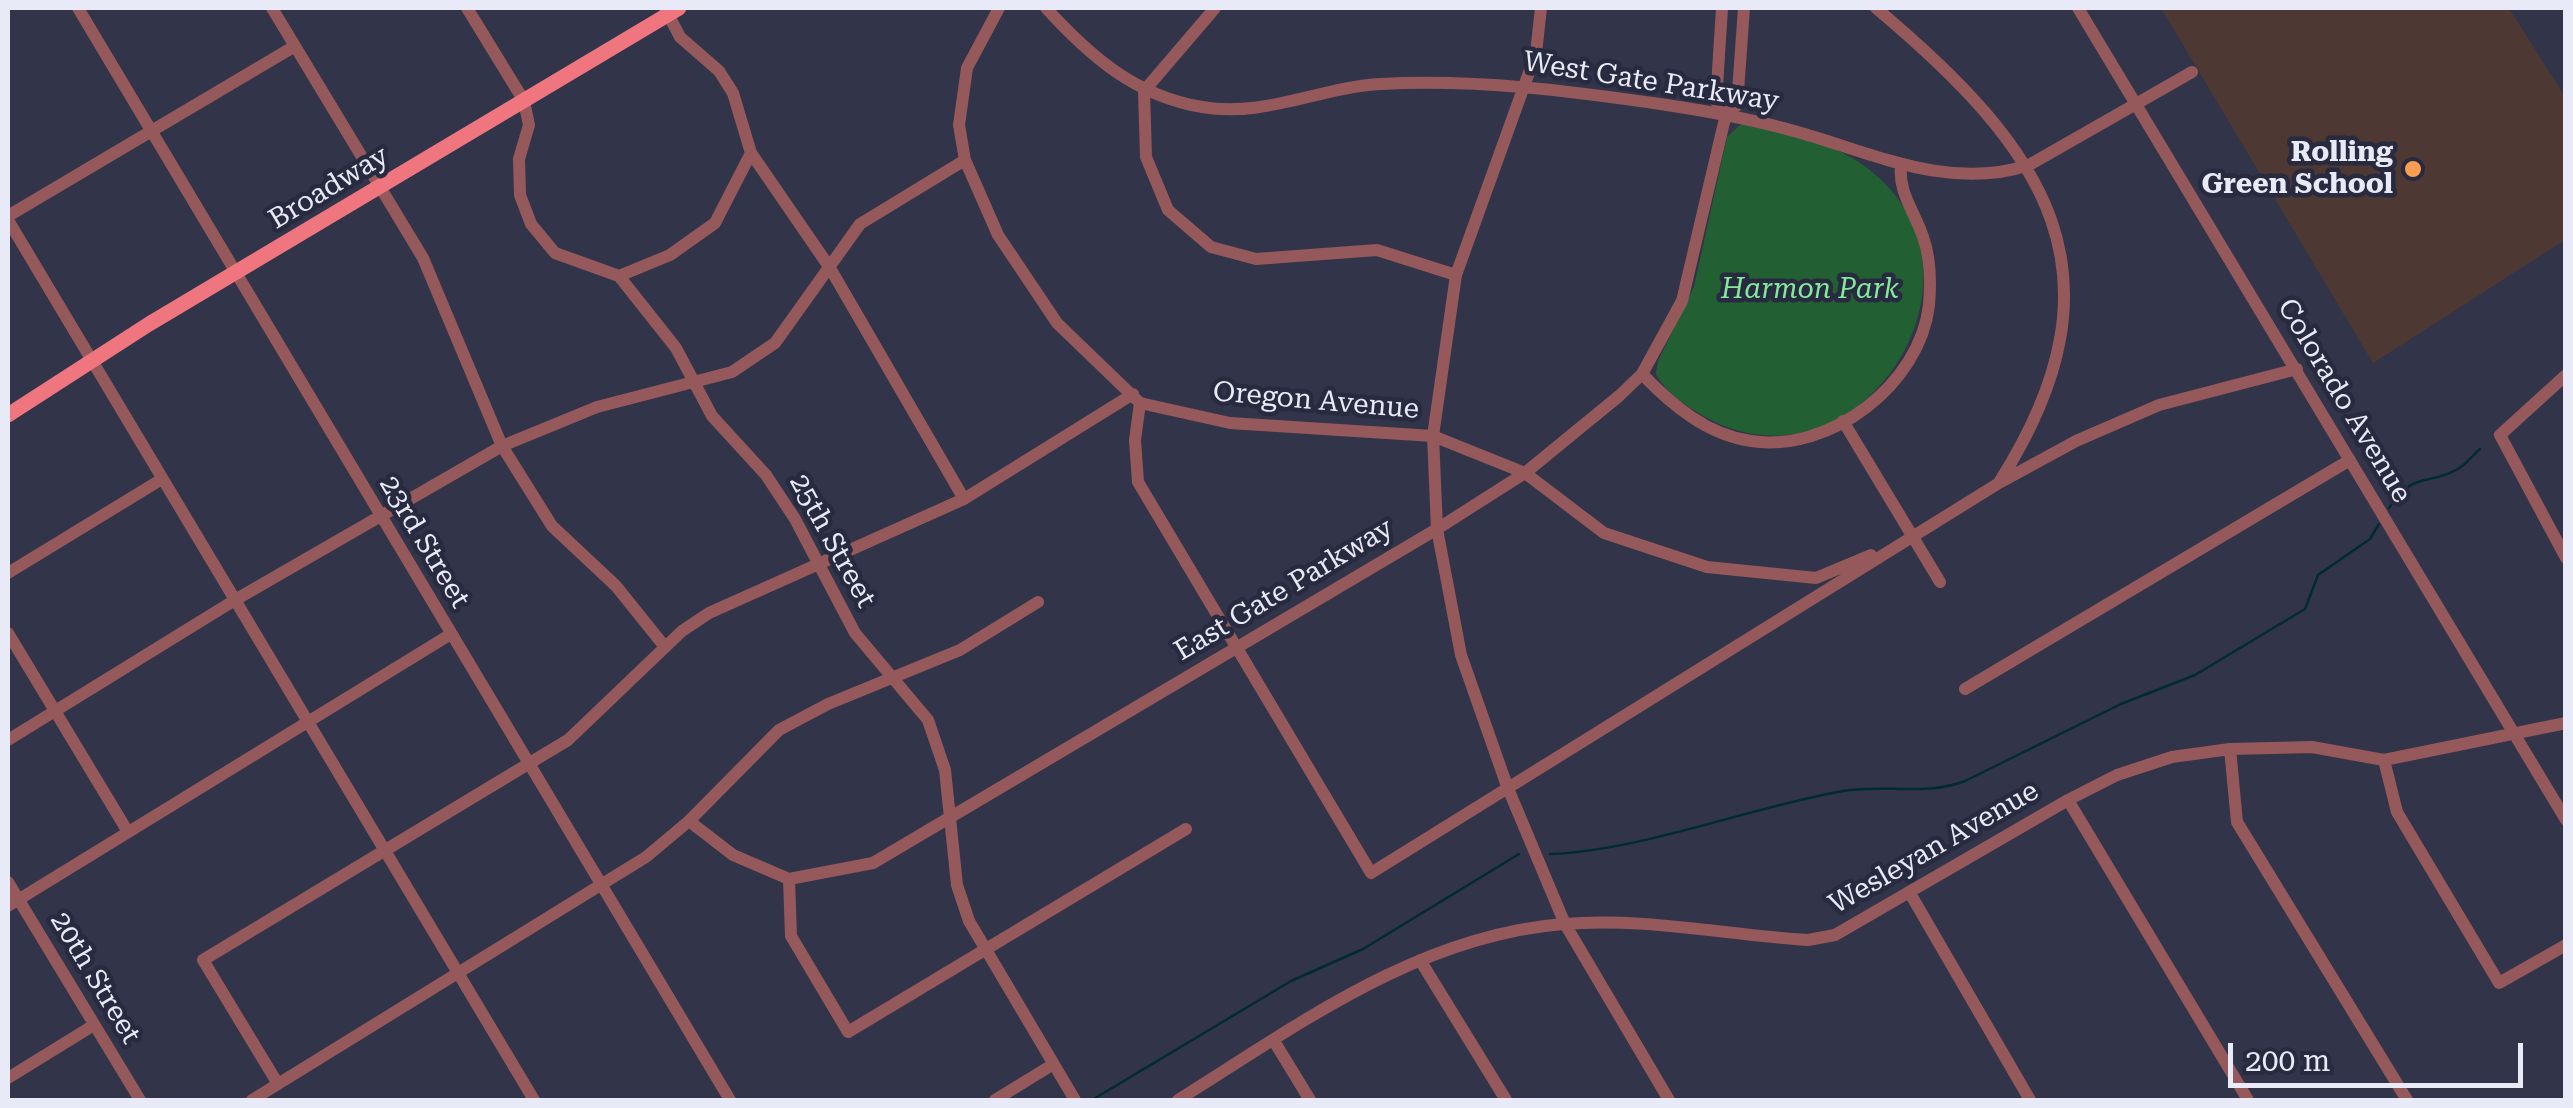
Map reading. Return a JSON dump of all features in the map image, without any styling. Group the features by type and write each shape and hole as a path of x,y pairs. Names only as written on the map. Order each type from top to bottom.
{"main road":[{"name":"Broadway","path":"8,415 149,324 671,10"}],"street":[{"name":"23rd Street","path":"78,8 730,1100"},
{"path":"272,8 423,258 502,446 552,526 616,586 664,647"},
{"path":"467,8 524,101 529,125 519,158 520,195 531,224 555,253 619,276 670,254 715,223 750,153"},
{"name":"Oregon Avenue","path":"999,8 966,68 959,124 965,160 998,234 1057,323 1136,398 1230,423 1433,436 1525,473 1604,533 1707,567 1816,578 1912,537"},
{"name":"West Gate Parkway","path":"1046,8 1085,50 1144,91 1204,108 1264,107 1377,84 1522,84 1726,114 1901,165 1976,174 2006,173 2028,166 2192,72"},
{"path":"1215,8 1144,91 1146,157 1168,210 1210,247 1256,260 1377,250 1456,275"},
{"path":"1542,8 1536,53 1456,275 1433,436 1437,528 1461,655 1507,786 1565,924 1670,1100"},
{"name":"East Gate Parkway","path":"1722,8 1716,102 1726,114"},
{"name":"East Gate Parkway","path":"789,879 873,863 952,817 1525,473 1642,374 1687,288 1726,114 1737,105 1744,8"},
{"path":"1876,8 1944,64 2028,166 2061,247 2066,331 2032,430 1999,483"},
{"name":"Colorado Avenue","path":"2078,8 2566,820"},
{"path":"671,10 680,37 720,71 733,93 750,153 830,268 964,499"},
{"path":"294,46 8,218 534,1100"},
{"path":"8,740 235,600 502,446 597,407 694,385 732,372 775,343 860,224 965,160"},
{"path":"1642,374 1694,418 1749,441 1794,438 1844,421 1896,381 1920,340 1928,313 1927,251 1901,188 1901,165"},
{"name":"25th Street","path":"619,276 676,348 712,416 766,475 795,519 855,634 928,720 938,743 952,817 957,885 984,950 1075,1100"},
{"path":"1136,398 1138,482 1239,645 1371,872 1999,483 2076,441 2159,405 2296,369"},
{"path":"2564,552 2500,435 2566,376"},
{"path":"278,1084 202,960 528,764 598,716 664,647 709,613 818,568 964,499 1136,398"},
{"path":"1844,421 1940,582"},
{"path":"1965,689 2350,460"},
{"path":"8,573 162,479"},
{"path":"252,1100 601,886 689,821 780,730 828,704 893,681 960,650 1038,602"},
{"path":"8,633 128,832"},
{"path":"13,902 451,634"},
{"name":"Wesleyan Avenue","path":"1178,1100 1361,986 1497,932 1616,922 1808,940 1835,935 1911,895 2068,800 2118,775 2172,757 2230,749 2312,748 2384,760 2566,722"},
{"path":"2230,749 2238,822 2407,1100"},
{"path":"2384,760 2397,812 2500,983 2566,945"},
{"path":"2068,800 2248,1100"},
{"path":"689,821 733,854 789,879 790,936 848,1032 1186,829"},
{"name":"20th Street","path":"8,882 13,902 140,1100"},
{"path":"1911,895 2030,1100"},
{"path":"1420,960 1506,1100"},
{"path":"8,1078 94,1025"},
{"path":"1274,1041 1310,1100"},
{"path":"994,1100 1052,1064"}],"shaded area":[{"name":"Rolling Green School","path":"2161,8 2509,8 2565,97 2565,240 2373,363"}],"green space":[{"name":"Harmon Park","path":"1741,124 1816,142 1857,161 1902,205 1922,256 1920,309 1900,359 1865,400 1819,428 1765,435 1707,418 1672,394 1656,374 1658,361 1694,287 1727,137"}],"waterway":[{"path":"2389,508 2405,489 2456,470 2480,449"},
{"path":"1550,854 1621,845 1843,791 1936,788 1965,781 2121,704 2195,675 2305,609 2318,575 2370,539 2379,524"},
{"path":"1092,1100 1291,981 1363,949 1519,854"}],"place":[{"name":"Rolling Green School","path":"2413,169"}]}
